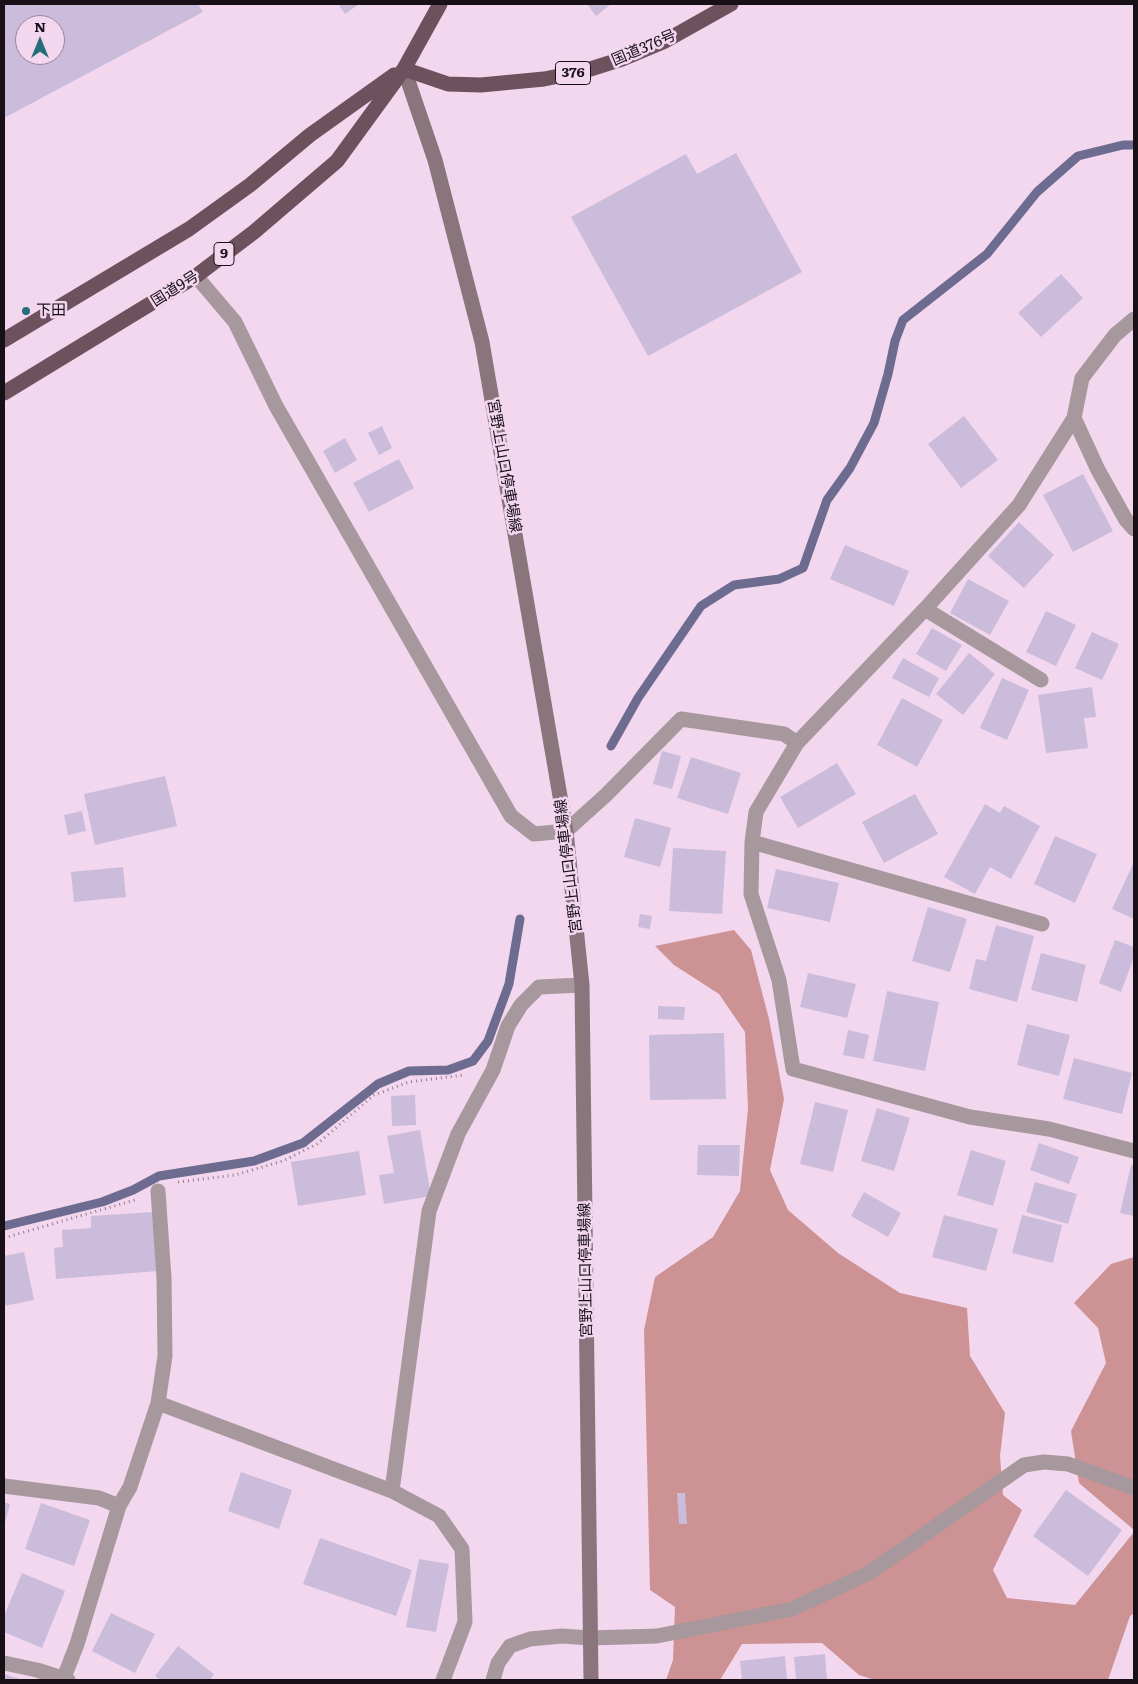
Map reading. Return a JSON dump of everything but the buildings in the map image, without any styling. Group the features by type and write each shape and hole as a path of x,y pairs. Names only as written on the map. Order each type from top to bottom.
{"highway":[{"name":"国道9号","path":"4,393 196,276 254,232 338,161 404,68 440,4"},
{"name":"国道376号","path":"404,68 448,84 481,84 544,79 584,71 622,58 665,40 731,4"},
{"name":"国道9号","path":"4,340 189,229 250,185 310,135 404,68"}],"main road":[{"name":"宮野上山口停車場線","path":"404,68 435,160 482,342 566,831 582,985 590,1680"}],"street":[{"path":"196,276 235,322 276,406 511,816 534,834 566,831 606,795 681,719 784,734 797,743"},
{"path":"1134,319 1115,335 1082,378 1074,418 1020,505 925,609 797,743 756,812 752,842 751,894 779,980 793,1070 970,1118 1049,1130 1134,1151"},
{"path":"1074,418 1098,470 1126,520 1134,529"},
{"path":"925,609 1041,680"},
{"path":"752,842 1042,924"},
{"path":"392,1491 428,1211 458,1134 493,1070 508,1026 521,1005 539,987 582,985"},
{"path":"4,1663 37,1670 65,1680 119,1506 130,1487 158,1403 165,1356 164,1278 158,1190"},
{"path":"158,1403 392,1491 439,1516 462,1549 465,1622 443,1680"},
{"path":"493,1680 498,1663 510,1646 530,1639 562,1636 590,1638 657,1636 792,1609 870,1573 1024,1465 1044,1462 1068,1464 1134,1488"},
{"path":"4,1486 98,1498 119,1506"}],"path":[{"path":"4,1238 136,1200 177,1182 235,1176 283,1161 317,1144 374,1095 409,1082 493,1070"}],"shaded area":[{"path":"734,930 751,950 769,1019 784,1099 770,1170 788,1210 838,1253 900,1293 967,1308 970,1356 1005,1413 1000,1456 1003,1495 1022,1510 993,1570 1007,1598 1075,1605 1134,1532 1134,1613 1130,1616 1108,1680 875,1680 859,1675 822,1643 742,1644 720,1680 666,1680 673,1660 675,1607 650,1590 644,1330 655,1277 713,1237 740,1191 748,1109 745,1032 719,994 674,965 655,946"},
{"path":"1134,1257 1134,1530 1079,1483 1071,1431 1106,1363 1098,1328 1074,1303 1111,1264"}],"waterway":[{"path":"611,746 638,698 701,606 734,585 779,579 803,568 827,500 850,468 874,423 895,341 903,320 987,254 1037,192 1078,156 1123,145 1134,145"},
{"path":"4,1226 102,1202 133,1190 159,1176 254,1161 303,1143 378,1084 409,1071 448,1070 473,1061 488,1041 509,984 520,919"}],"place":[{"name":"下田","path":"26,311"}]}
